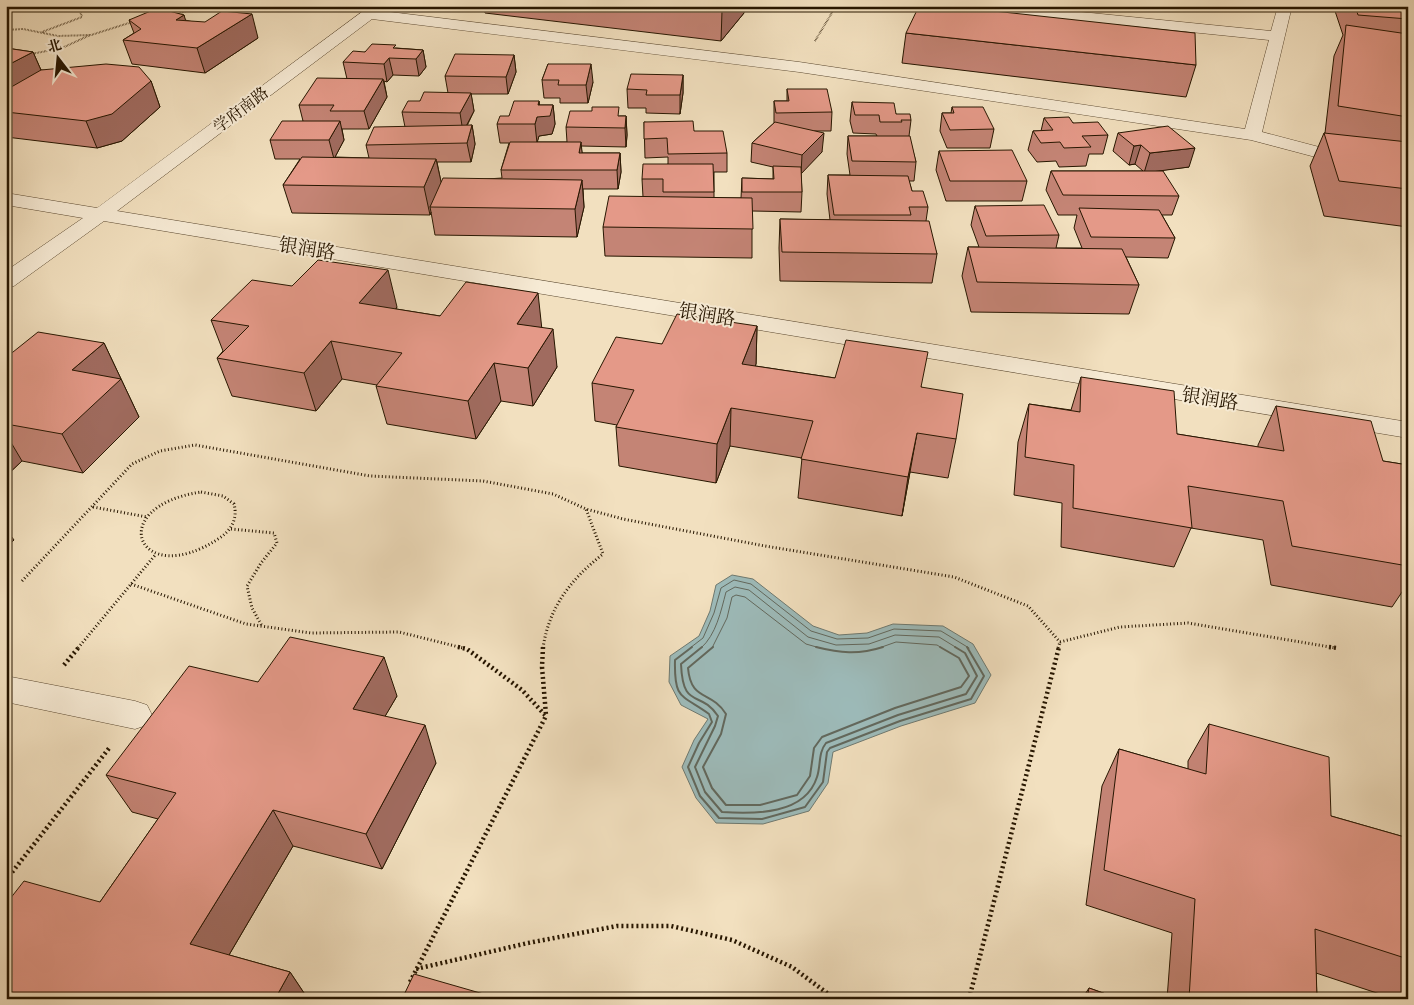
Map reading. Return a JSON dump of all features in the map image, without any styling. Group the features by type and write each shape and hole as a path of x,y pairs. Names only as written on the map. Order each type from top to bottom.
{"street":[{"path":"975,6 1276,36"},
{"path":"1252,135 1285,6"},
{"path":"375,10 799,67 1252,135 1338,157 1408,166"},
{"name":"学府南路","path":"6,281 101,214 375,10"},
{"name":"银润路","path":"6,199 101,214 1146,400 1408,430"},
{"path":"6,689 135,715"}],"path":[{"path":"41,32 82,17 80,11 48,6"},
{"path":"172,16 201,6"},
{"path":"799,67 836,6"},
{"path":"23,56 62,48 92,35 133,22"},
{"path":"6,30 23,29 58,36 92,35"},
{"path":"22,581 132,464 160,451 195,445 370,476 483,481 553,494 586,509 623,519 765,546 954,577 1028,606 1060,642"},
{"path":"201,492 215,493 227,498 234,505 236,515 231,529 212,546 179,556 156,554 144,546 140,537 141,527 147,517 157,508 185,494 201,492"},
{"path":"93,506 147,517"},
{"path":"409,984 546,716 541,661 545,634 554,608 570,584 586,566 602,554 586,509"},
{"path":"231,529 274,533 278,543 261,563 247,586 252,608 262,626"},
{"path":"59,671 156,554"},
{"path":"131,584 246,624 311,633 399,632 467,649 522,690 546,716"},
{"path":"1060,642 1120,626 1188,623 1337,648"},
{"path":"969,999 1060,642"},
{"path":"6,880 135,715"},
{"path":"416,969 528,943 617,926 671,926 732,940 792,967 835,999"}],"water":[{"path":"732,575 753,579 813,626 839,635 867,633 893,624 943,626 973,644 991,675 975,703 901,726 833,752 828,783 809,811 763,824 716,823 696,798 682,767 694,740 708,719 681,705 669,682 670,656 699,636 710,611 716,585"}],"building":[{"path":"677,6 726,6 722,11"},
{"path":"919,6 948,6 1195,33 1196,65 906,33"},
{"path":"1355,6 1408,6 1408,19 1358,15"},
{"path":"158,8 184,15 176,20 205,22 222,11 252,14 197,48 123,40 141,29 129,20"},
{"path":"1346,25 1408,34 1408,117 1338,106"},
{"path":"372,44 396,45 393,48 423,50 416,59 389,58 384,64 343,62 353,51 365,52"},
{"path":"6,48 33,52 6,66"},
{"path":"455,54 514,55 506,77 445,76"},
{"path":"106,64 139,67 151,81 112,114 86,121 6,112 6,90 41,70"},
{"path":"548,64 591,64 586,85 558,85 559,80 542,80"},
{"path":"631,74 683,75 680,95 646,95 647,90 627,89"},
{"path":"317,78 383,79 364,111 330,111 334,105 299,105"},
{"path":"787,89 827,89 832,112 776,113 774,101 789,101"},
{"path":"424,92 471,93 460,113 402,112 408,101 420,101"},
{"path":"514,101 539,101 538,105 553,105 550,116 537,117 535,124 497,124 500,116 509,116"},
{"path":"852,102 894,103 896,114 910,114 911,120 880,122 879,115 855,115"},
{"path":"592,107 619,107 618,116 626,116 625,128 566,127 570,111 592,111"},
{"path":"952,107 983,107 994,129 950,130 942,113 954,113"},
{"path":"1069,117 1073,123 1098,122 1108,135 1082,136 1091,147 1064,148 1060,142 1041,143 1033,131 1053,130 1044,118"},
{"path":"282,121 340,121 329,140 270,140"},
{"path":"693,121 694,131 723,131 727,153 668,154 667,138 644,139 644,122"},
{"path":"775,122 824,133 802,155 752,143"},
{"path":"472,125 467,143 366,145 374,127"},
{"path":"1168,126 1195,148 1150,153 1141,145 1134,146 1118,133"},
{"path":"1324,133 1408,142 1408,189 1339,181"},
{"path":"848,136 910,136 916,162 852,161"},
{"path":"510,142 581,142 579,153 620,153 617,170 501,170"},
{"path":"1012,150 1027,181 950,181 939,151"},
{"path":"302,157 436,159 424,187 283,185"},
{"path":"643,164 713,164 714,192 663,192 663,179 642,179"},
{"path":"773,166 801,167 802,192 742,192 742,178 774,179"},
{"path":"1051,171 1163,171 1179,196 1063,195"},
{"path":"828,175 908,176 912,191 923,191 928,207 909,207 911,215 834,215"},
{"path":"443,178 582,180 575,209 430,207"},
{"path":"609,196 752,198 753,229 603,227"},
{"path":"1044,205 1059,235 986,236 975,206"},
{"path":"1079,208 1159,210 1175,238 1091,237"},
{"path":"780,219 929,221 937,254 782,252"},
{"path":"968,247 1122,249 1139,285 977,282"},
{"path":"318,260 388,270 359,303 440,316 466,282 538,293 517,324 553,329 528,368 494,363 468,401 376,386 402,353 331,341 304,373 217,358 249,326 211,320 252,280 292,286"},
{"path":"677,314 757,326 742,364 835,378 846,340 928,352 921,387 963,394 956,439 917,433 908,477 801,459 813,421 731,408 717,444 616,427 634,390 592,383 616,337 662,344"},
{"path":"38,332 104,343 72,370 121,379 62,434 6,424 6,355 8,356"},
{"path":"1081,377 1174,391 1177,434 1284,451 1276,406 1371,421 1383,461 1408,465 1408,516 1403,515 1408,531 1408,566 1292,546 1283,501 1188,486 1192,528 1073,508 1074,465 1025,457 1029,404 1080,412"},
{"path":"290,637 384,657 353,709 425,725 366,834 273,810 190,944 290,972 275,999 6,999 6,904 24,881 100,902 176,793 106,775 189,666 258,682"},
{"path":"1209,724 1329,757 1331,816 1408,838 1408,959 1315,929 1317,999 1189,999 1195,899 1104,870 1119,749 1206,774"},
{"path":"414,974 501,999 402,999"},
{"path":"1089,988 1120,999 1087,999"}]}
